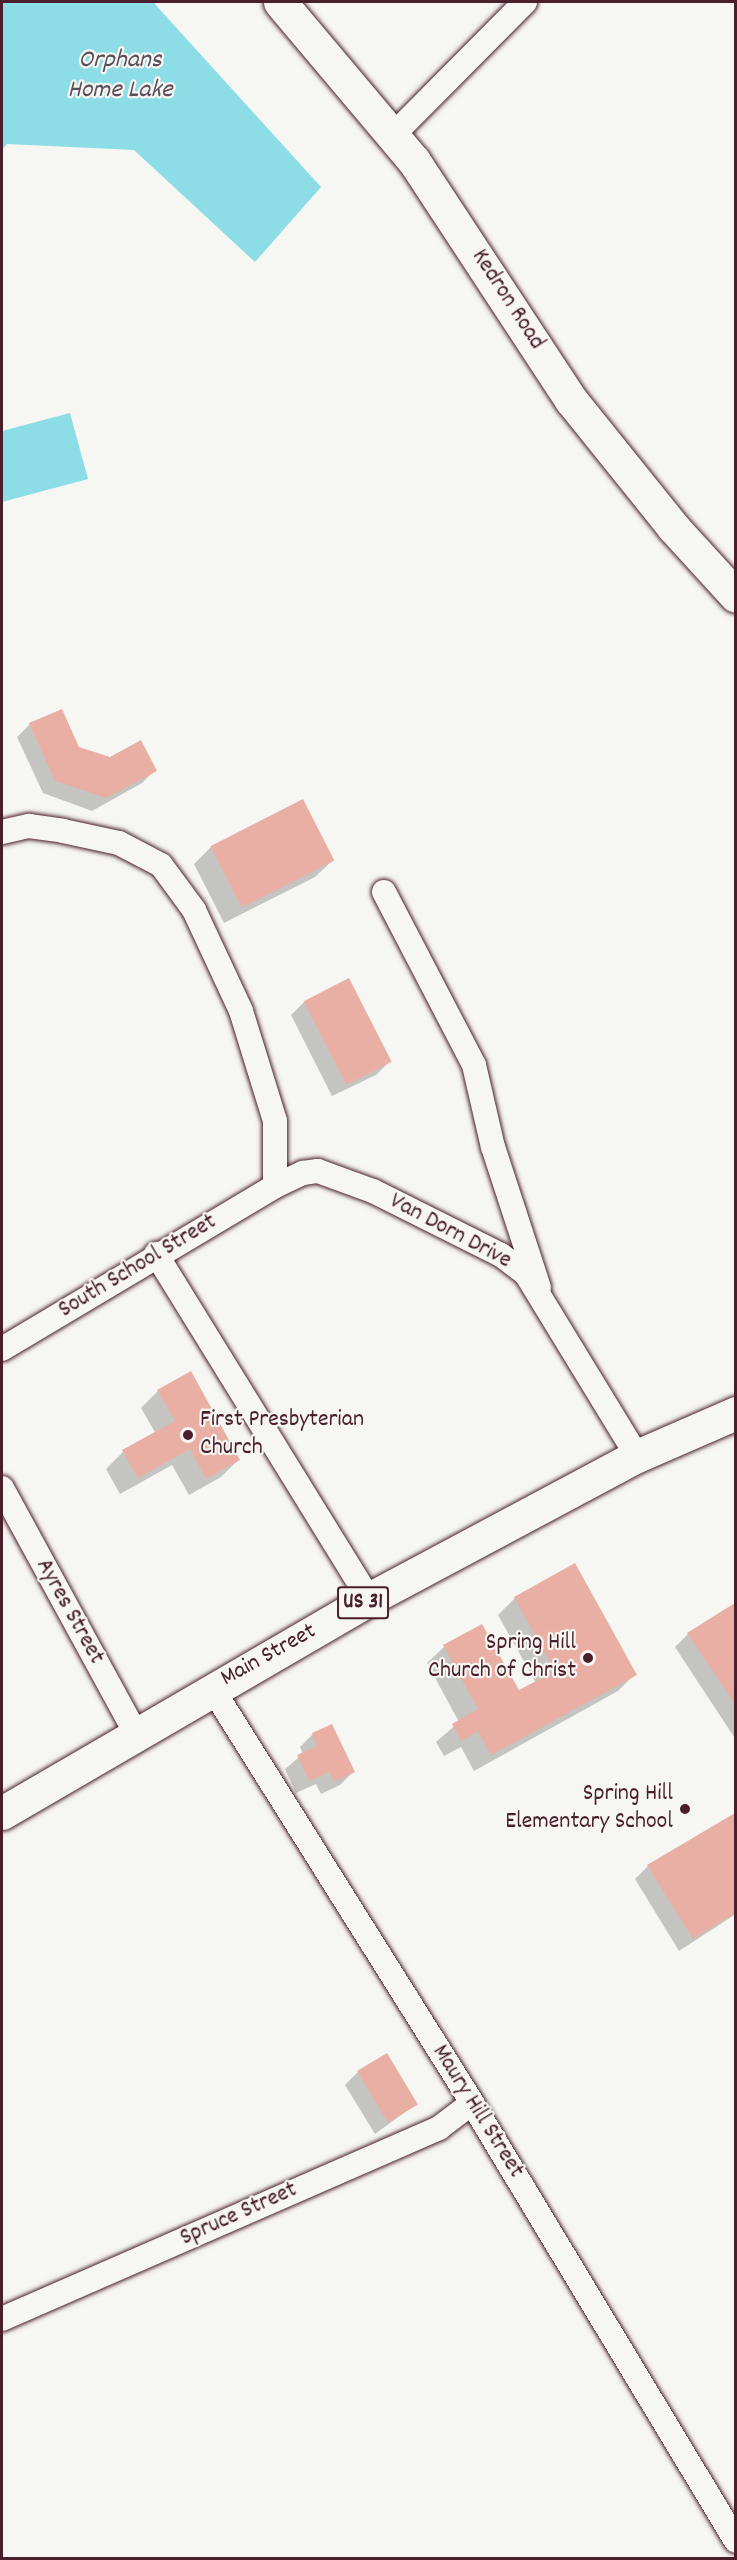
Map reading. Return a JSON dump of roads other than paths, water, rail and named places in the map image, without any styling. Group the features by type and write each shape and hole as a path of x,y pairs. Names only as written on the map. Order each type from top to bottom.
{"main road":[{"name":"Kedron Road","path":"280,2 394,134 454,218 572,400 673,527 735,596"},
{"name":"Main Street","path":"2,1813 137,1736 212,1688 369,1599 637,1456 735,1413"}],"street":[{"path":"394,134 525,2"},
{"path":"2,832 29,826 63,831 119,843 161,865 194,910 241,1011 275,1120 274,1186"},
{"path":"384,892 474,1065 493,1147 540,1291"},
{"name":"Van Dorn Drive","path":"274,1186 303,1173 318,1171 341,1177 501,1255 526,1274 540,1291 637,1456"},
{"name":"South School Street","path":"2,1349 156,1254 274,1186"},
{"path":"156,1254 369,1599"},
{"name":"Ayres Street","path":"2,1488 137,1736"},
{"name":"Maury Hill Street","path":"212,1688 472,2103 735,2541"},
{"name":"Spruce Street","path":"2,2319 438,2128 472,2103"}],"water":[{"name":"Orphans Home Lake","path":"2,2 153,2 321,187 255,262 134,150 7,144 2,150"},
{"path":"70,413 88,479 2,502 2,431"}],"place":[{"name":"First Presbyterian Church","path":"188,1435"},
{"name":"Spring Hill Church of Christ","path":"588,1658"},
{"name":"Spring Hill Elementary School","path":"685,1809"}]}
